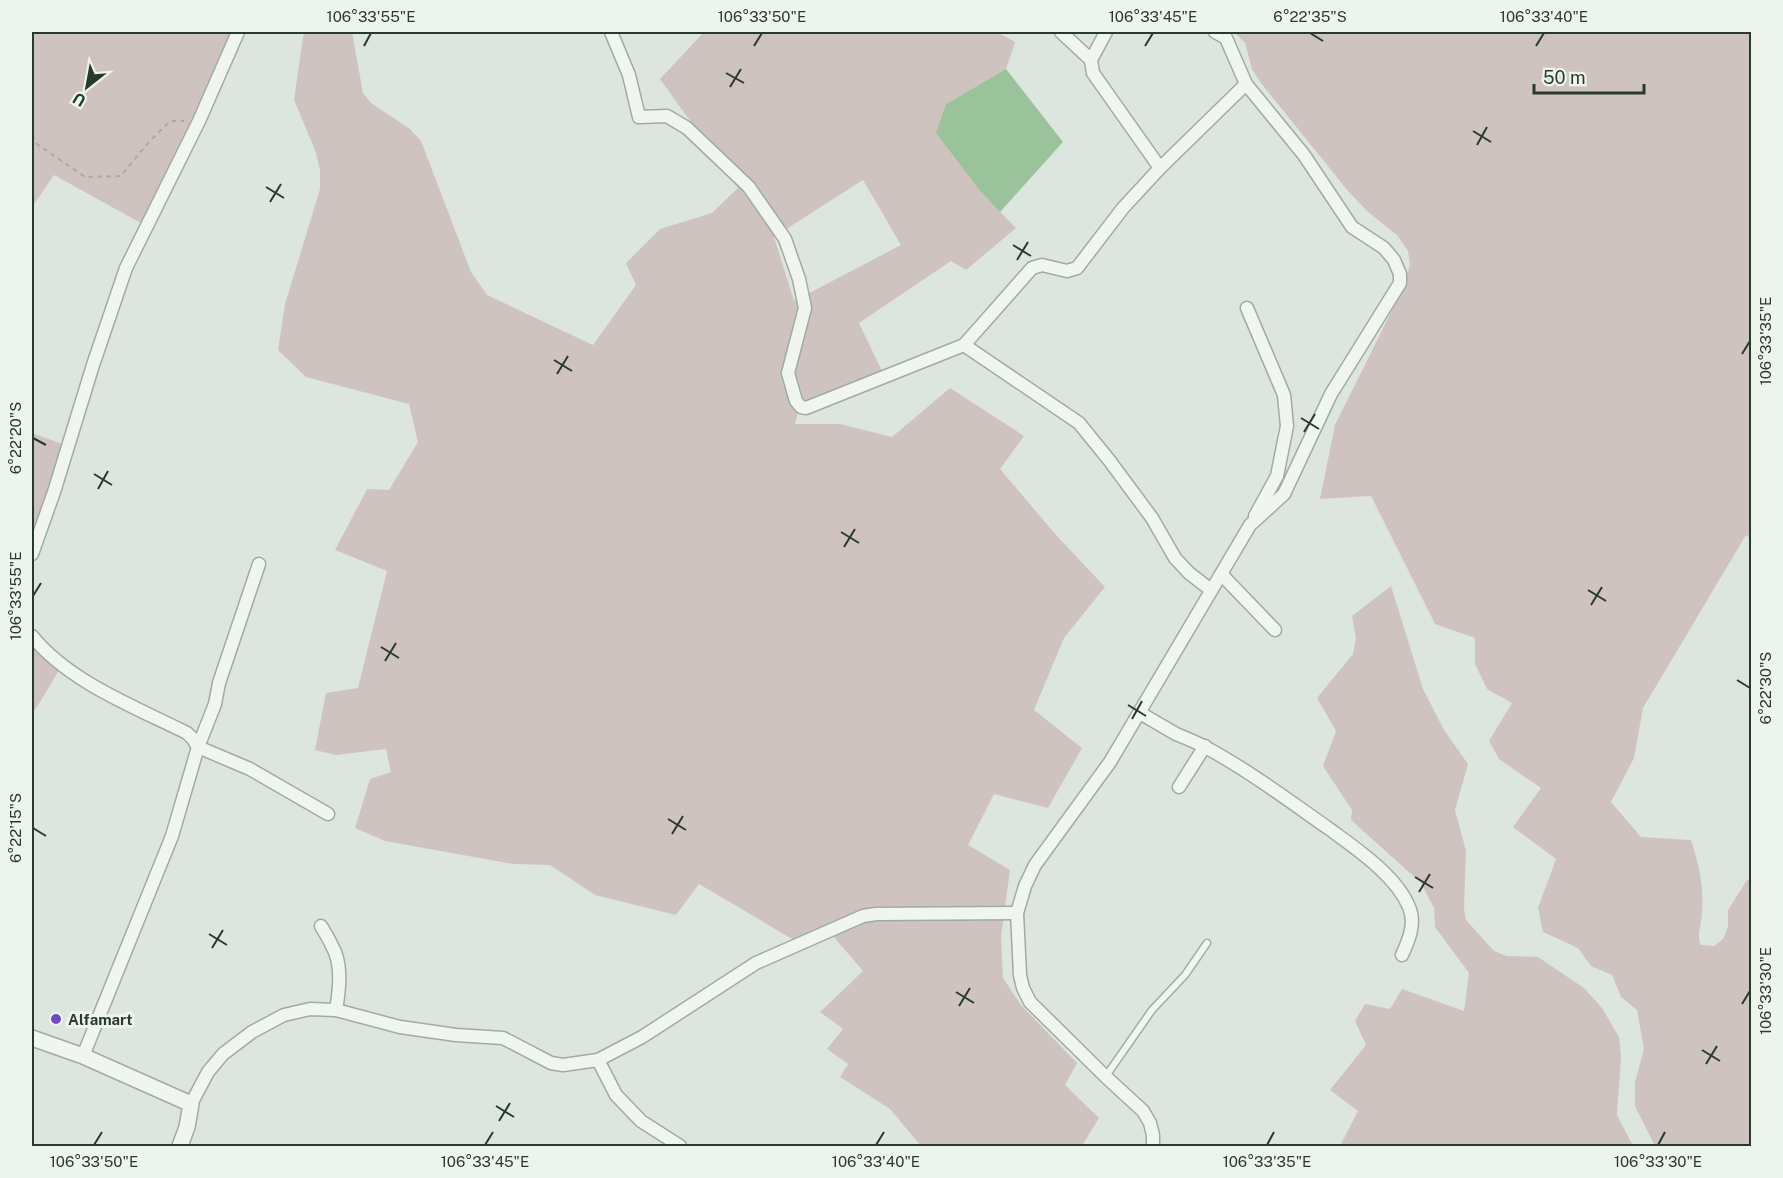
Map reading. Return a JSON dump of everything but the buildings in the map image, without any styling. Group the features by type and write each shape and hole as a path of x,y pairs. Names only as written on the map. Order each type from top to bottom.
{"street":[{"path":"32,554 126,268 199,121 238,32"},
{"path":"610,32 629,75 639,117 667,116 687,128 749,187 785,239 799,279 805,308 788,373 796,402 806,408 964,345 1032,268 1042,265 1067,271 1077,268 1124,208 1160,168 1246,84"},
{"path":"1061,32 1091,60"},
{"path":"1106,32 1091,60 1093,73 1160,168"},
{"path":"1215,32 1226,38 1246,84 1304,155 1352,228 1383,248 1394,260 1400,274 1400,284 1331,394 1284,494 1250,525"},
{"path":"1153,1146 1150,1123 1143,1110 1030,1002 1020,975 1017,913 1025,886 1035,865 1110,762 1222,575 1277,476 1287,426 1284,395 1247,308"},
{"path":"964,345 1079,423 1152,518 1175,558 1189,573 1211,590"},
{"path":"83,1056 172,836 198,747 215,704 219,683 260,564"},
{"path":"1222,575 1275,630"},
{"path":"32,636 61,665 101,690 187,733 198,747 250,769 328,814"},
{"path":"1140,713 1177,734 1205,746 1267,785 1355,848 1388,877 1410,908 1412,922 1409,938 1401,955"},
{"path":"1179,786 1205,746"},
{"path":"180,1146 187,1127 191,1104 208,1072 223,1054 252,1032 284,1016 310,1009 336,1010 400,1027 456,1035 503,1038 551,1063 564,1065 598,1060 642,1037 756,963 863,916 1017,913"},
{"path":"321,926 335,952 338,966 339,995 336,1010"},
{"path":"32,1038 83,1056 191,1104"},
{"path":"598,1060 616,1095 641,1120 680,1146"}],"lane":[{"path":"1106,1077 1152,1010 1185,975 1207,943"}],"path":[{"path":"32,135 37,144 85,177 121,176 170,121 199,121"}],"shaded area":[{"path":"32,32 237,32 148,227 54,175 32,207"},
{"path":"306,32 352,32 363,93 371,103 410,129 421,141 471,272 487,295 593,345 636,285 626,263 660,229 712,213 738,188 660,79 704,32 997,32 1015,42 1006,69 946,104 981,192 1016,228 966,270 951,261 859,323 882,371 799,409 795,424 840,424 892,437 950,388 1024,436 1000,469 1056,535 1105,587 1064,638 1034,710 1082,748 1048,808 994,794 968,845 1010,870 1001,936 1003,978 1021,1005 1077,1063 1065,1085 1099,1118 1082,1146 921,1146 890,1109 840,1077 848,1064 827,1049 843,1029 820,1012 863,971 827,929 794,940 699,884 676,915 595,895 550,865 513,864 385,841 355,828 370,779 391,772 386,749 336,755 315,750 326,693 358,688 387,571 335,550 367,489 389,490 418,442 409,404 306,377 278,350 285,304 320,189 320,170 315,150 294,100 303,37","holes":["863,180 901,245 794,301 774,237"]},
{"path":"1234,32 1751,32 1751,538 1746,535 1643,708 1634,758 1611,802 1641,837 1691,840 1702,885 1699,937 1701,945 1714,946 1723,939 1728,927 1728,910 1747,880 1751,880 1751,1146 1655,1146 1635,1106 1635,1082 1644,1049 1637,1010 1621,997 1612,975 1591,966 1578,948 1543,932 1538,908 1556,859 1513,827 1541,788 1499,759 1489,741 1512,703 1487,689 1475,664 1475,638 1435,624 1371,496 1320,499 1335,425 1402,290 1410,265 1408,251 1397,235 1368,212 1348,191 1261,83 1252,69 1245,43"},
{"path":"1006,69 1063,142 1000,212 981,192 936,133 946,104"},
{"path":"32,433 73,448 32,551"},
{"path":"1391,586 1423,689 1444,730 1468,764 1455,810 1466,851 1464,909 1466,920 1494,951 1507,956 1538,957 1584,988 1602,1008 1619,1037 1621,1056 1617,1115 1633,1146 1340,1146 1358,1111 1330,1090 1366,1045 1355,1021 1365,1004 1390,1009 1402,989 1464,1011 1469,973 1435,927 1434,908 1421,883 1351,820 1352,810 1323,766 1336,731 1317,698 1353,654 1356,638 1352,616"},
{"path":"32,630 64,662 32,715"}],"place":[{"name":"Alfamart","path":"56,1019"}]}
